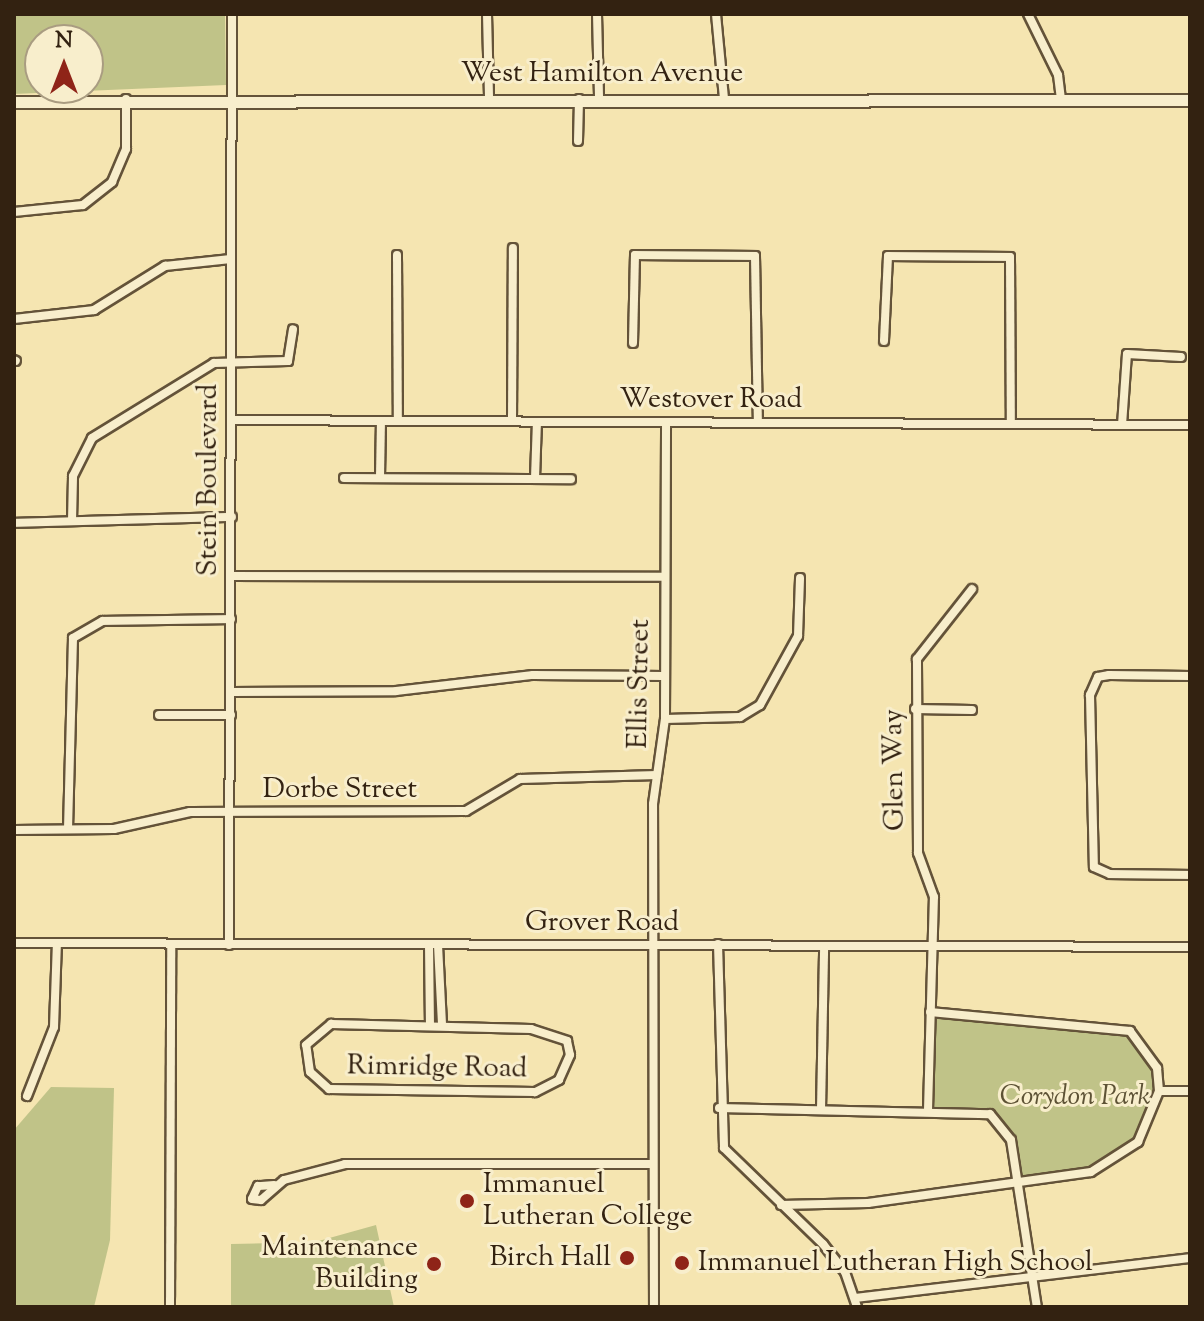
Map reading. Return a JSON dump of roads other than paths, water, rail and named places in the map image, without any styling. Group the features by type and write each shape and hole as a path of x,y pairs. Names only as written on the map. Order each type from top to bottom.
{"street":[{"name":"Stein Boulevard","path":"229,945 232,14"},
{"path":"487,14 489,97"},
{"path":"597,14 599,98"},
{"path":"716,14 724,98"},
{"path":"1028,14 1058,75 1061,99"},
{"name":"West Hamilton Avenue","path":"14,102 489,97 1190,100"},
{"path":"14,212 83,205 112,182 126,149 126,99"},
{"path":"578,141 579,99"},
{"path":"512,421 513,248"},
{"path":"397,255 398,420"},
{"path":"633,343 635,255 755,256 758,422"},
{"path":"884,341 888,256 1010,257 1011,424"},
{"path":"14,319 94,310 165,266 231,259"},
{"path":"72,521 73,476 92,438 197,369 231,362 288,361 293,329"},
{"path":"1122,425 1127,354 1181,357"},
{"name":"Westover Road","path":"232,420 1190,425"},
{"path":"380,477 381,421"},
{"path":"535,478 537,422"},
{"name":"Ellis Street","path":"654,1307 650,1164 657,775 665,719 663,577 666,422"},
{"path":"344,478 571,479"},
{"path":"14,523 232,517"},
{"path":"231,576 663,577"},
{"path":"665,719 740,717 760,705 798,636 800,578"},
{"name":"Glen Way","path":"928,1110 930,948 934,897 918,853 917,659 972,589"},
{"path":"68,829 73,638 103,621 231,619"},
{"path":"231,692 396,691 533,675 664,676"},
{"path":"1190,676 1098,677 1090,695 1094,867 1110,874 1190,875"},
{"path":"915,709 972,710"},
{"path":"159,715 231,715"},
{"name":"Dorbe Street","path":"14,830 68,829 230,812 466,811 520,779 657,775"},
{"name":"Grover Road","path":"14,943 653,947 718,944 824,949 1190,947"},
{"path":"27,1096 54,1027 57,943"},
{"path":"718,944 719,1108 724,1148 823,1244 856,1303 1032,1276 1190,1258"},
{"path":"170,1307 171,945"},
{"name":"Rimridge Road","path":"430,1024 434,945"},
{"name":"Rimridge Road","path":"434,945 442,1024"},
{"path":"821,1110 824,949"},
{"path":"781,1205 868,1203 1019,1181 1118,1160 1152,1120 1159,1091 1157,1068 1130,1031 930,1012"},
{"name":"Rimridge Road","path":"430,1024 548,1031 567,1041 570,1055 559,1080 535,1092 329,1089 310,1072 306,1045 319,1027 430,1024"},
{"path":"1159,1091 1190,1091"},
{"path":"719,1108 928,1110 990,1114 1006,1127 1019,1181 1037,1307"},
{"path":"274,1185 345,1164 531,1160 571,1169 589,1163 650,1164"}],"place":[{"name":"Immanuel Lutheran College","path":"467,1201"},
{"name":"Birch Hall","path":"627,1258"},
{"name":"Immanuel Lutheran High School","path":"682,1263"},
{"name":"Maintenance Building","path":"434,1264"}],"park label":[{"name":"Corydon Park","path":"1075,1097"}]}
